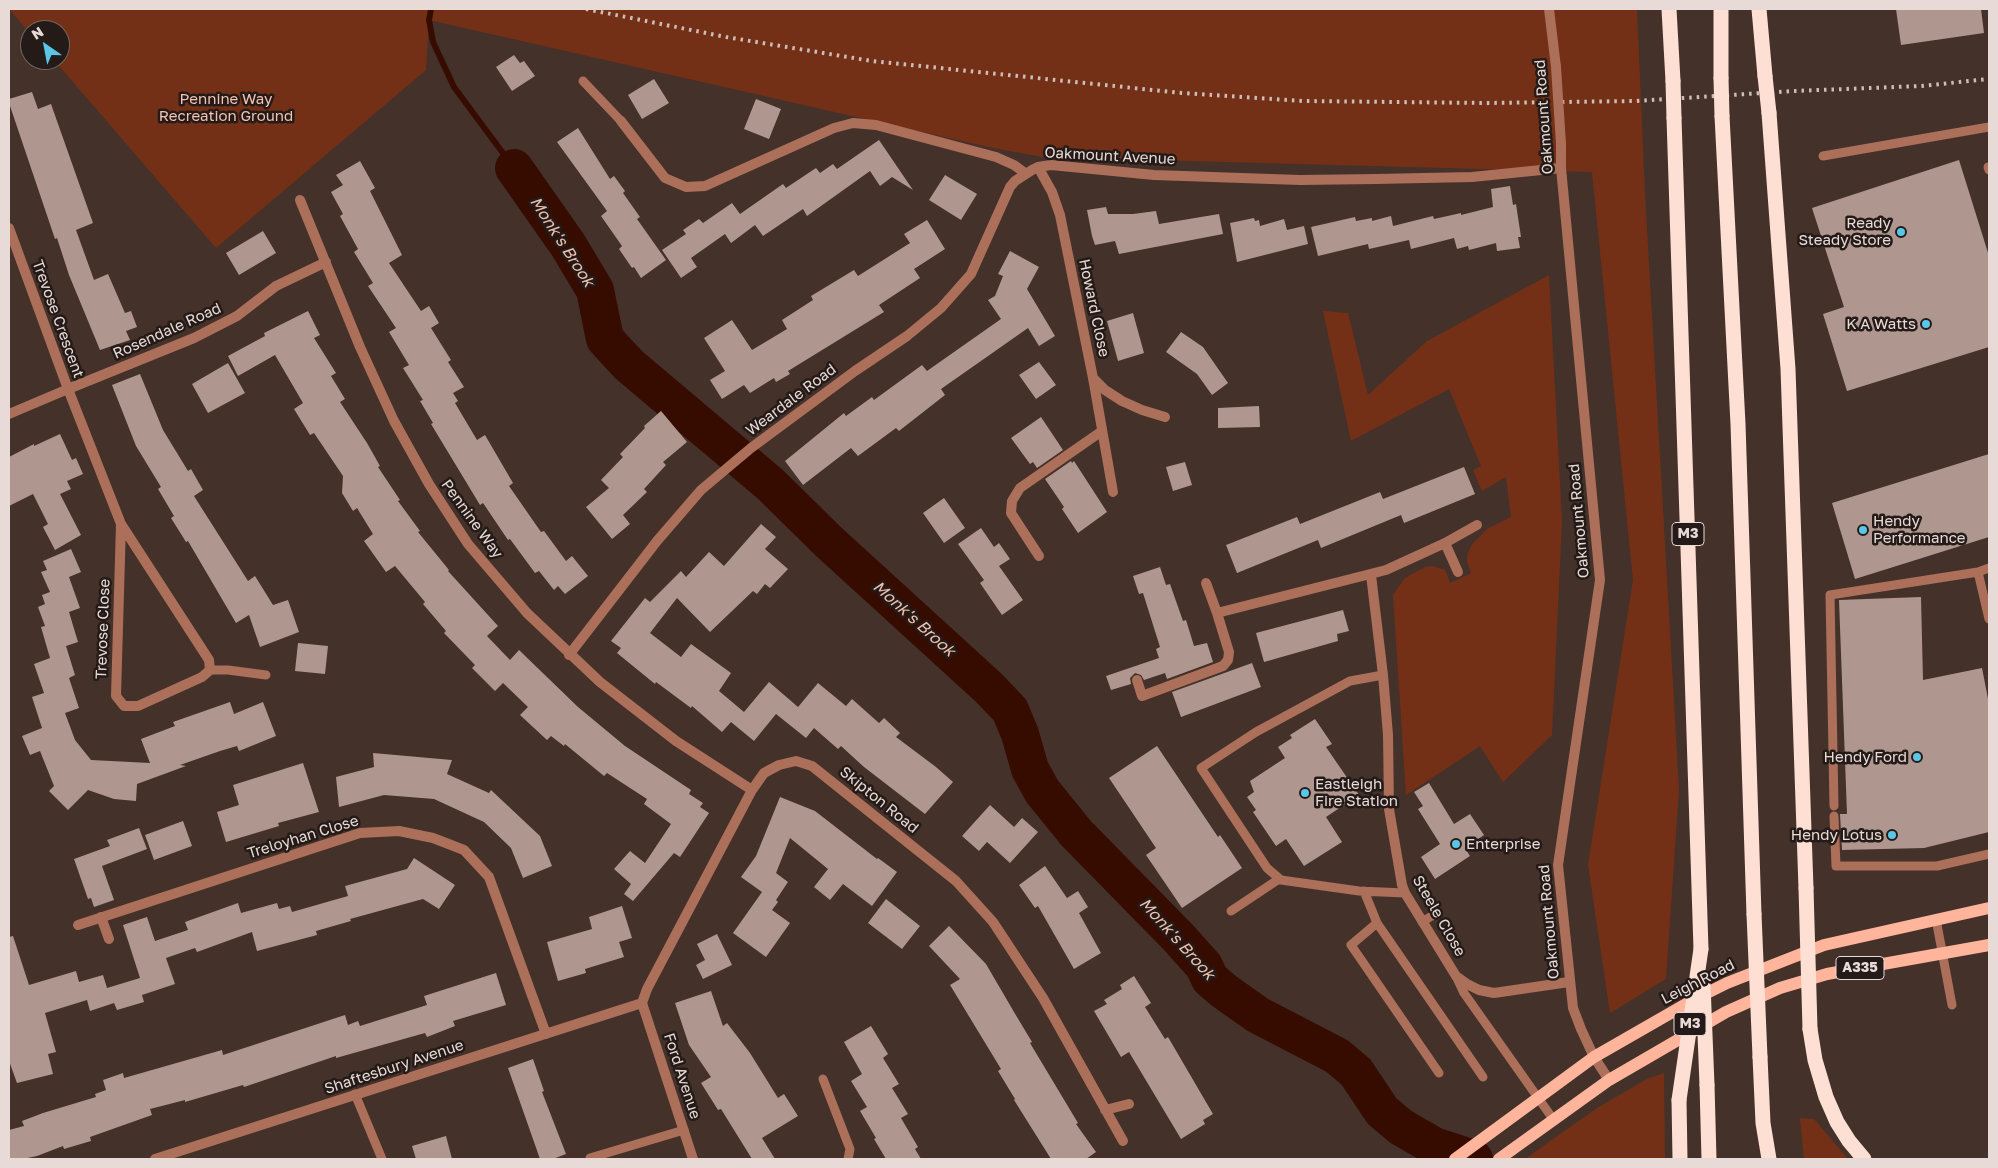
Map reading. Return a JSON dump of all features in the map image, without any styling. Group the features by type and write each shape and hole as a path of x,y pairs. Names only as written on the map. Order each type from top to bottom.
{"highway":[{"name":"M3","path":"1669,9 1709,1159"},
{"path":"1721,9 1722,116 1738,424 1754,914 1763,1123 1769,1159"},
{"path":"1758,9 1769,113 1788,369 1810,1029 1815,1060 1826,1097 1849,1141 1864,1159"},
{"name":"M3","path":"1680,1159 1679,1100 1702,949"},
{"path":"1759,1159 1763,1123"}],"main road":[{"name":"Leigh Road","path":"1455,1159 1594,1057 1695,999 1738,978 1824,945 1989,908"},
{"name":"A335","path":"1499,1159 1609,1080 1726,1012 1780,988 1826,974 1989,945"}],"street":[{"name":"Oakmount Road","path":"1549,9 1556,67 1561,168 1600,580 1558,865 1573,1008 1594,1057 1609,1080"},
{"name":"Oakmount Avenue","path":"621,121 665,178 686,187 705,186 834,128 859,123 876,124 996,157 1014,165 1025,174 1038,167 1052,166 1154,175 1300,180 1472,177 1561,168"},
{"name":"Howard Close","path":"1038,167 1052,192 1060,214 1093,378 1105,390 1122,401 1165,417"},
{"name":"Weardale Road","path":"569,655 657,540 701,490 751,448 855,371 907,336 941,308 971,274 1005,195 1015,181 1025,174"},
{"name":"Pennine Way","path":"300,200 360,347 394,422 429,484 474,551 527,613 569,655 600,682 676,741 752,790"},
{"name":"Trevose Crescent","path":"9,228 68,389 9,414"},
{"name":"Rosendale Road","path":"68,389 194,338 237,316 276,286 326,262"},
{"path":"1093,378 1113,492"},
{"name":"Trevose Close","path":"68,389 121,524 209,660 210,670 202,677 138,706 124,706 116,696 121,524"},
{"path":"1039,556 1011,513 1012,501 1020,488 1102,431"},
{"path":"1217,613 1370,575 1405,562 1477,525"},
{"path":"1445,542 1458,572"},
{"name":"Steele Close","path":"1370,575 1383,675 1388,736 1389,809 1405,893 1456,976 1479,990 1494,993 1569,982"},
{"path":"1136,680 1142,696 1223,666 1228,660 1229,652 1206,583"},
{"name":"Skipton Road","path":"642,1003 647,989 752,790 764,773 779,765 796,760 812,766 956,881 993,922 1043,998 1123,1141"},
{"name":"Treloyhan Close","path":"78,925 360,833 399,832 433,838 464,850 489,876 546,1034"},
{"path":"102,917 109,939"},
{"name":"Shaftesbury Avenue","path":"155,1159 642,1003"},
{"name":"Ford Avenue","path":"642,1003 693,1159"},
{"path":"1105,1110 1129,1104"}],"lane":[{"path":"583,81 621,121"},
{"path":"1823,156 1989,127"},
{"path":"1834,806 1830,595 1978,572 1989,568"},
{"path":"1978,572 1989,619"},
{"path":"210,670 228,670 266,675"},
{"path":"1383,675 1350,681 1256,732 1201,768 1267,868 1280,879 1287,882 1364,892 1405,893"},
{"path":"1834,816 1836,866 1937,866 1989,854"},
{"path":"1231,910 1280,879"},
{"path":"1364,892 1377,923 1483,1078"},
{"path":"1422,922 1435,914"},
{"path":"1936,919 1952,1005"},
{"path":"1377,923 1351,945 1439,1073"},
{"path":"1456,976 1464,993 1553,1119"},
{"path":"823,1079 850,1149 848,1159"},
{"path":"355,1094 382,1159"},
{"path":"590,1158 684,1130"}],"green space":[{"name":"Pennine Way Recreation Ground","path":"9,9 1637,9 1645,194 1679,789 1666,979 1610,1013 1588,865 1633,580 1592,172 1043,157 993,148 429,20 426,70 216,248 63,70 70,70 70,20 20,20 20,22"},
{"path":"1549,275 1562,521 1552,735 1503,782 1480,746 1406,795 1393,595 1405,578 1425,567 1433,566 1445,570 1450,583 1471,573 1467,562 1468,552 1473,543 1487,529 1511,517 1506,477 1482,491 1473,470 1481,466 1449,389 1351,441 1323,311 1348,313 1368,395 1427,341"},
{"path":"1664,1073 1665,1159 1525,1159 1597,1108 1647,1079"},
{"path":"1800,1118 1814,1119 1848,1159 1804,1159"}],"building":[{"path":"1896,9 1981,9 1984,33 1901,45"},
{"path":"514,55 520,63 524,61 535,76 512,91 496,67"},
{"path":"654,79 669,103 642,119 628,95"},
{"path":"32,92 38,109 51,104 93,223 76,230 94,280 108,274 125,313 131,311 137,327 126,331 130,340 100,350 69,275 57,238 55,239 9,103 9,99"},
{"path":"756,99 781,109 769,139 744,129"},
{"path":"578,128 610,179 614,176 625,191 623,193 640,217 637,219 666,260 641,278 619,249 622,246 601,216 607,211 557,142"},
{"path":"879,140 913,190 892,177 880,186 870,171 807,216 803,209 763,236 755,225 731,243 725,234 691,258 697,267 681,278 662,250 686,234 683,230 699,219 703,223 732,203 740,214 783,184 786,188 816,168 820,173 833,164 837,169"},
{"path":"1959,160 1989,256 1989,347 1847,391 1823,314 1844,307 1812,208"},
{"path":"360,161 375,188 370,191 402,255 389,263 421,311 429,306 439,323 431,328 451,360 448,362 464,387 453,393 458,401 455,403 477,440 485,435 513,483 509,486 541,532 544,531 566,561 572,556 588,576 565,594 558,586 554,590 539,571 535,573 510,539 508,540 483,503 480,505 431,424 433,423 420,401 423,400 403,368 409,365 389,332 396,328 368,286 373,283 354,252 358,249 340,216 343,214 331,192 343,185 336,175"},
{"path":"945,175 977,194 961,220 929,200"},
{"path":"1510,186 1513,205 1516,204 1521,237 1518,237 1520,248 1497,251 1496,243 1469,250 1468,246 1457,249 1454,238 1411,249 1409,240 1369,249 1368,244 1318,256 1311,227 1355,217 1356,221 1372,218 1372,221 1391,216 1393,226 1433,216 1434,219 1461,213 1461,215 1493,207 1491,189"},
{"path":"1106,207 1108,214 1133,214 1156,211 1159,224 1219,214 1223,234 1119,254 1115,241 1095,245 1092,236 1087,210"},
{"path":"1254,218 1255,221 1259,220 1260,226 1284,219 1287,230 1304,226 1308,244 1237,262 1230,223"},
{"path":"927,220 945,249 914,269 920,278 879,305 884,312 788,371 790,374 776,382 774,378 750,393 744,385 722,399 710,380 725,371 704,338 732,320 752,350 787,329 782,320 813,300 811,296 854,270 858,276 910,243 904,234"},
{"path":"263,231 276,253 239,275 226,253"},
{"path":"1010,251 1039,267 1027,289 1055,336 1039,346 1028,328 941,389 945,395 899,431 896,428 858,456 851,448 803,485 785,461 844,413 846,416 872,397 874,400 922,365 927,371 1001,319 988,300 995,296 1003,276 998,274"},
{"path":"308,311 320,335 314,338 336,373 331,376 345,399 340,402 367,443 380,466 378,467 400,500 398,501 420,531 418,532 448,571 498,626 487,636 510,660 519,650 578,707 625,746 691,790 689,794 703,803 700,807 709,813 680,857 674,853 633,901 624,894 631,884 614,869 630,851 645,863 671,824 644,804 647,799 607,773 604,776 565,744 564,746 551,736 547,740 520,715 528,707 503,683 495,691 472,668 475,665 444,633 446,631 423,604 425,602 395,566 386,572 364,541 373,534 357,508 353,511 342,493 343,476 314,433 310,435 294,409 303,403 275,355 238,376 228,356 265,336 264,333"},
{"path":"1133,313 1144,353 1118,361 1107,321"},
{"path":"1181,332 1203,347 1228,383 1212,395 1197,374 1166,352"},
{"path":"1039,362 1056,385 1036,399 1019,375"},
{"path":"228,363 245,393 208,413 192,384"},
{"path":"140,374 163,430 188,471 191,469 203,490 194,496 248,581 255,576 273,605 288,600 299,632 260,647 249,615 236,623 188,541 186,542 171,518 174,516 158,489 161,487 136,446 112,385"},
{"path":"1259,406 1260,427 1218,428 1218,408"},
{"path":"661,411 687,442 663,462 666,465 644,489 647,492 623,515 630,524 612,539 586,507 609,488 601,480 623,457 620,454 645,428 644,426"},
{"path":"1041,417 1063,450 1037,468 1033,462 1030,464 1011,438"},
{"path":"60,434 72,460 76,458 83,474 67,481 71,489 60,494 81,535 55,550 43,527 48,524 33,494 9,506 9,457 34,444 34,446"},
{"path":"1989,454 1989,537 1855,579 1832,503"},
{"path":"1071,461 1072,463 1074,461 1107,512 1078,533 1062,509 1064,507 1045,479"},
{"path":"1185,462 1192,485 1173,491 1166,467"},
{"path":"1464,467 1475,494 1404,523 1401,515 1321,548 1318,540 1237,573 1226,545 1297,517 1300,524 1380,492 1383,499"},
{"path":"944,498 965,528 944,543 923,513"},
{"path":"761,524 776,537 765,549 788,569 770,588 765,584 757,594 753,591 710,632 677,598 650,633 681,657 691,644 731,673 719,691 744,712 769,682 798,707 818,683 846,706 852,699 879,723 884,718 900,733 896,737 953,782 925,814 864,767 841,746 838,749 814,728 806,738 776,714 754,741 731,722 722,732 692,706 691,708 656,682 655,684 617,653 621,648 611,641 645,598 650,602 681,571 686,577 709,552 724,566"},
{"path":"981,528 994,547 999,543 1010,559 999,566 1023,600 1002,615 980,583 984,580 958,544"},
{"path":"71,549 81,572 69,577 80,608 69,612 78,642 66,646 75,675 69,678 79,708 65,713 75,740 91,760 150,763 141,739 175,726 173,722 230,702 234,714 263,702 276,736 239,751 237,746 220,751 180,765 186,766 137,784 136,801 114,799 88,790 68,810 49,791 54,786 40,751 30,755 22,736 42,728 32,697 44,693 34,664 50,658 41,627 45,626 38,607 45,604 42,595 50,592 41,572 47,570 43,561"},
{"path":"1160,567 1166,585 1170,584 1183,621 1186,620 1194,646 1207,643 1213,662 1167,679 1165,673 1144,680 1141,675 1135,673 1130,678 1131,684 1111,690 1106,676 1159,658 1156,649 1160,647 1143,593 1139,594 1133,576"},
{"name":"Hendy Ford","path":"1921,597 1923,680 1982,668 1989,704 1989,832 1924,848 1842,850 1840,814 1847,814 1839,600"},
{"path":"1343,610 1349,631 1337,634 1338,641 1264,662 1256,633"},
{"path":"298,643 328,646 325,674 295,671"},
{"path":"1252,663 1261,687 1181,717 1172,692"},
{"name":"Eastleigh Fire Station","path":"1315,719 1332,744 1326,747 1359,795 1326,817 1342,842 1304,866 1286,839 1276,846 1253,812 1256,810 1247,797 1254,792 1250,781 1285,758 1278,747 1292,738 1290,735"},
{"path":"1157,746 1218,837 1220,835 1242,868 1182,908 1146,855 1156,848 1109,778"},
{"path":"373,753 452,760 447,774 489,793 491,790 540,836 552,866 523,878 511,848 484,822 434,799 384,795 339,807 336,777 374,767"},
{"path":"303,763 319,812 278,823 279,826 226,842 217,812 239,805 233,785"},
{"name":"Enterprise","path":"1429,783 1454,824 1470,814 1484,835 1465,848 1470,856 1435,879 1421,857 1440,844 1418,809 1423,806 1414,792"},
{"path":"780,797 815,811 877,859 897,872 872,906 843,884 830,900 814,887 828,869 790,838 776,873 788,882 772,910 790,923 766,957 733,933 762,892 741,877 756,856"},
{"path":"990,805 1014,827 1022,818 1038,832 1010,863 987,842 979,851 962,836"},
{"path":"183,821 192,846 154,860 145,835"},
{"path":"139,828 147,849 102,866 114,900 94,907 91,898 88,899 74,859 110,846 107,840"},
{"path":"414,858 455,885 439,909 423,899 350,919 351,921 316,931 317,935 257,951 252,932 197,952 195,948 166,958 175,984 142,995 144,1002 117,1010 114,1003 90,1011 87,1000 45,1013 56,1052 48,1054 53,1074 17,1083 9,1061 9,937 13,936 29,985 76,971 79,982 103,975 107,988 140,978 123,925 147,917 155,941 188,930 185,922 238,903 241,913 277,903 279,909 290,906 292,912 348,896 345,886 407,869"},
{"path":"1045,866 1067,898 1078,891 1088,907 1079,913 1101,953 1074,969 1038,906 1035,908 1019,885"},
{"path":"886,899 920,926 902,949 868,923"},
{"path":"622,906 632,938 619,942 624,957 585,969 586,973 558,981 547,942 592,929 589,917"},
{"path":"949,926 986,964 1032,1042 1030,1043 1078,1123 1076,1124 1096,1152 1086,1159 1051,1159 1014,1100 998,1071 1001,1069 950,985 960,979 929,946"},
{"path":"717,934 732,965 703,979 696,965 705,960 697,944"},
{"path":"496,973 506,1005 453,1021 455,1026 427,1037 425,1033 336,1058 336,1056 244,1087 243,1085 185,1102 185,1100 150,1109 152,1115 90,1137 91,1141 64,1149 63,1146 37,1156 9,1159 9,1130 24,1126 22,1121 43,1113 96,1097 95,1094 106,1090 103,1080 123,1073 124,1078 222,1050 223,1055 345,1015 348,1025 358,1021 360,1026 427,1005 424,996"},
{"path":"1134,976 1151,1003 1145,1007 1165,1039 1168,1037 1213,1114 1203,1120 1205,1124 1181,1139 1129,1052 1121,1057 1094,1011 1107,1004 1104,1000 1122,989 1120,985"},
{"path":"711,991 723,1026 727,1023 750,1053 778,1098 784,1094 798,1116 762,1138 775,1159 752,1159 721,1109 718,1110 701,1083 711,1077 689,1045 675,1003"},
{"path":"871,1026 888,1054 883,1058 899,1084 892,1088 908,1114 901,1118 918,1147 915,1149 921,1159 886,1159 860,1111 867,1107 851,1081 862,1074 844,1042"},
{"path":"533,1059 544,1091 542,1092 566,1154 553,1159 540,1159 508,1068"},
{"path":"446,1136 452,1159 416,1159 412,1146"}],"waterway":[{"name":"Monk's Brook","path":"431,9 429,20 433,42 454,87 514,168"},
{"name":"Monk's Brook","path":"514,168 568,245 595,290 605,339 629,365 770,484 829,542 989,688 1010,710 1020,734 1030,769 1042,791 1076,833 1204,966 1210,979 1258,1015 1337,1056 1356,1072 1382,1111 1401,1127 1434,1146 1474,1159"}],"railway":[{"path":"586,9 726,37 872,61 1182,93 1303,101 1486,103 1636,101 1794,91 1921,86 1989,79"}],"place":[{"name":"Ready Steady Store","path":"1901,232"},
{"name":"K A Watts","path":"1926,324"},
{"name":"Hendy Performance","path":"1863,530"},
{"name":"Hendy Ford","path":"1917,757"},
{"name":"Eastleigh Fire Station","path":"1305,793"},
{"name":"Hendy Lotus","path":"1892,835"},
{"name":"Enterprise","path":"1456,844"}]}
